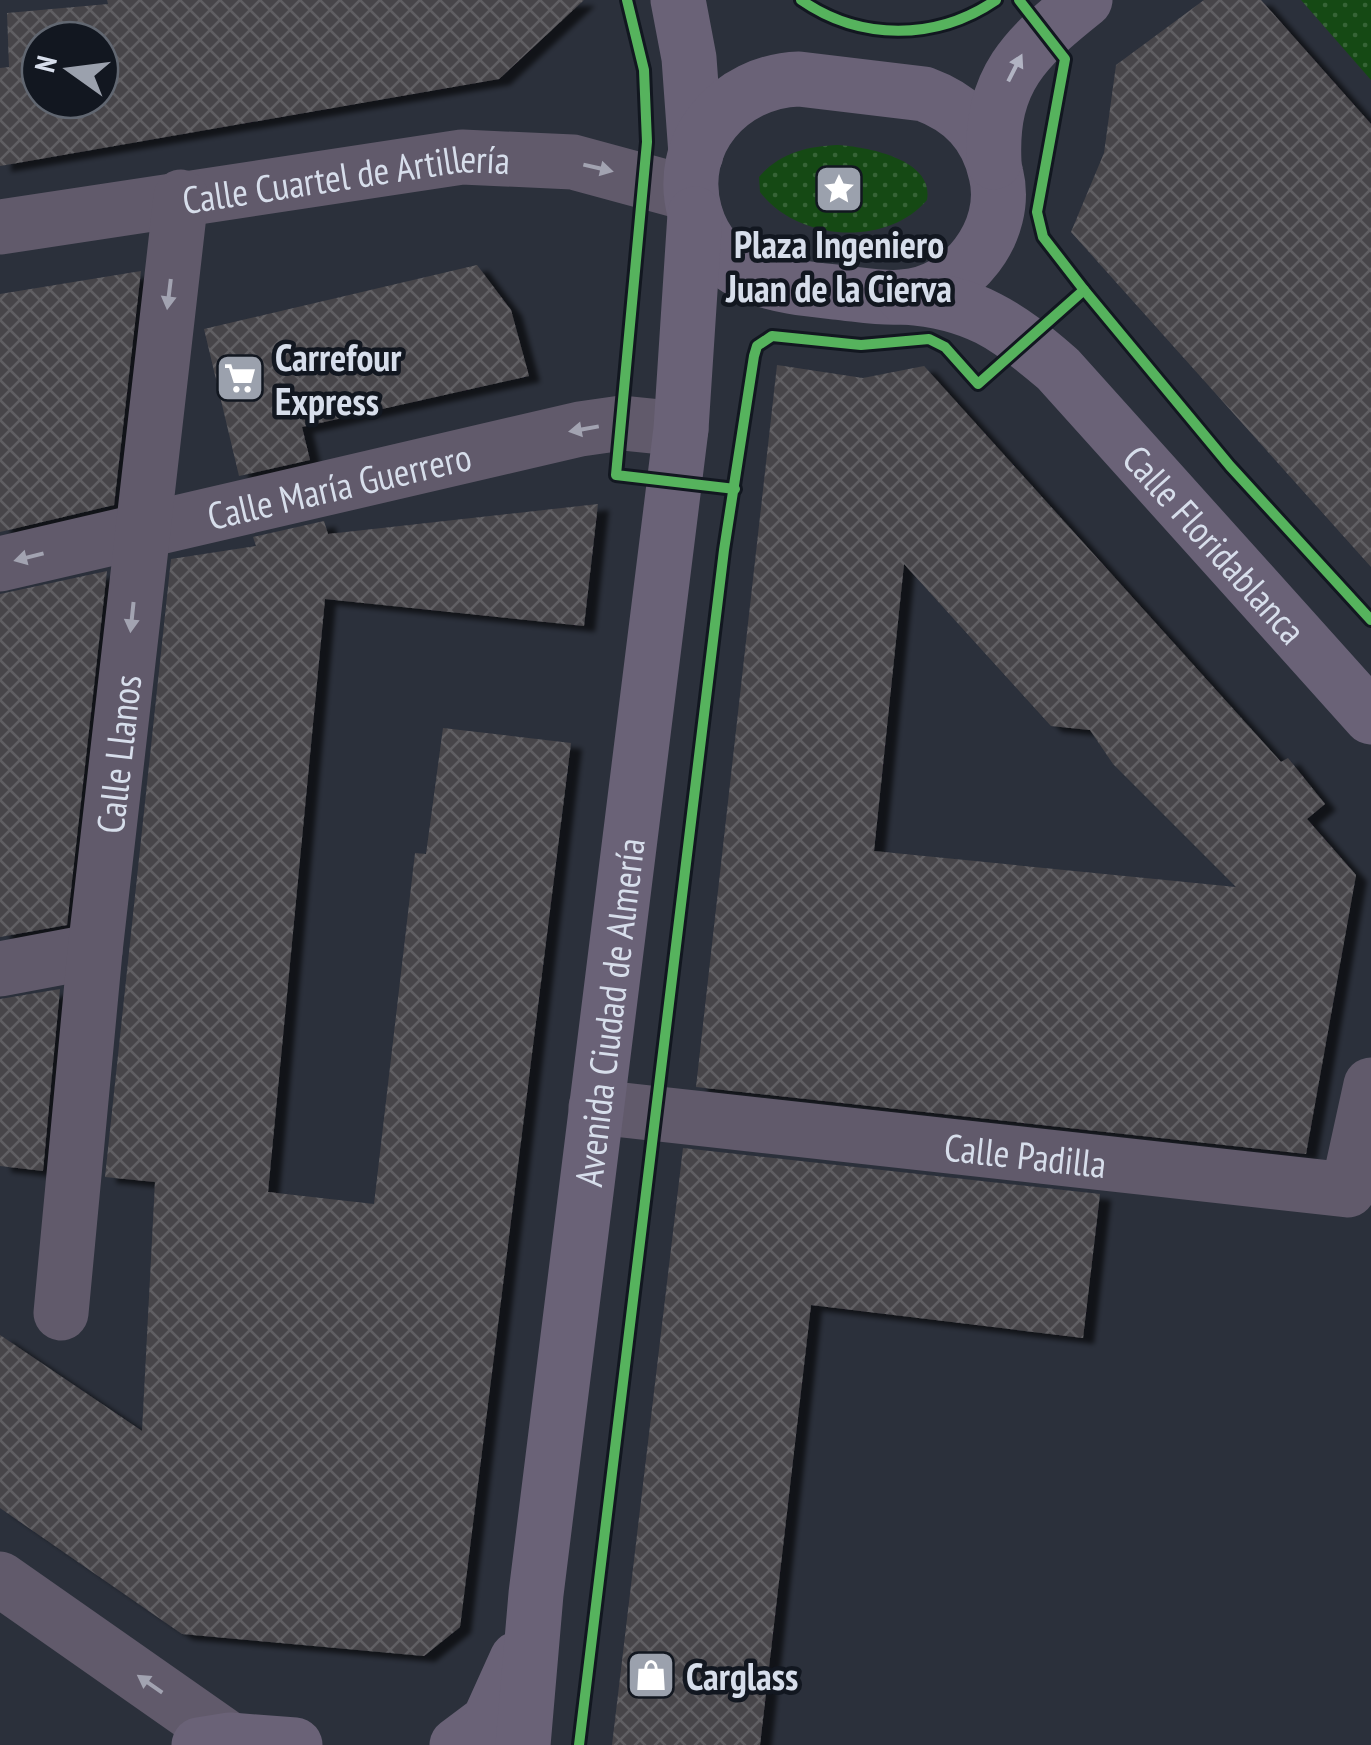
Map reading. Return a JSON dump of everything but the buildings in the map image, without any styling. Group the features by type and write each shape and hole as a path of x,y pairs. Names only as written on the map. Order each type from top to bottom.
{"main road":[{"path":"678,0 690,58 694,188 721,257 764,283 905,297 935,289 962,273 987,242 995,188 998,114 1020,58 1085,0"},
{"path":"694,188 714,118 744,92 799,79 908,90 943,101 974,126 995,188"},
{"name":"Avenida Ciudad de Almería","path":"523,1745 536,1594 680,429 694,188"},
{"name":"Calle Floridablanca","path":"995,188 1008,276 1058,369"},
{"name":"Avenida Ciudad de Almería","path":"680,429 710,333 739,294 764,283"},
{"name":"Calle Floridablanca","path":"905,297 972,309 1027,342 1058,369 1371,716"},
{"name":"Avenida Ciudad de Almería","path":"457,1745 489,1721 504,1696 536,1594"},
{"path":"215,1742 295,1745"}],"street":[{"name":"Calle Cuartel de Artillería","path":"0,227 462,158 573,162 694,188"},
{"name":"Calle Llanos","path":"61,1313 96,952 181,197"},
{"name":"Calle María Guerrero","path":"0,564 580,429 622,422 680,429"},
{"path":"0,970 96,952"},
{"name":"Calle Padilla","path":"596,1107 1348,1190 1371,1085"},
{"path":"0,1579 215,1742"}],"green space":[{"path":"1301,0 1371,0 1371,80"},
{"path":"838,145 881,152 910,165 926,186 927,200 889,226 842,232 796,221 760,192 759,177 776,162 805,149"}],"cycle path":[{"path":"627,0 644,70 647,142 616,475 735,489"},
{"path":"801,0 848,23 898,31 949,23 996,0"},
{"path":"579,1745 724,550 754,356 757,346 772,336 861,345 929,339 945,347 978,384 1084,290 1043,237 1037,212 1065,59 1019,0"},
{"path":"1084,290 1230,466 1371,620"}],"place":[{"name":"Plaza Ingeniero Juan de la Cierva","path":"839,189"},
{"name":"Carrefour Express","path":"240,378"},
{"name":"Carglass","path":"651,1675"}]}
